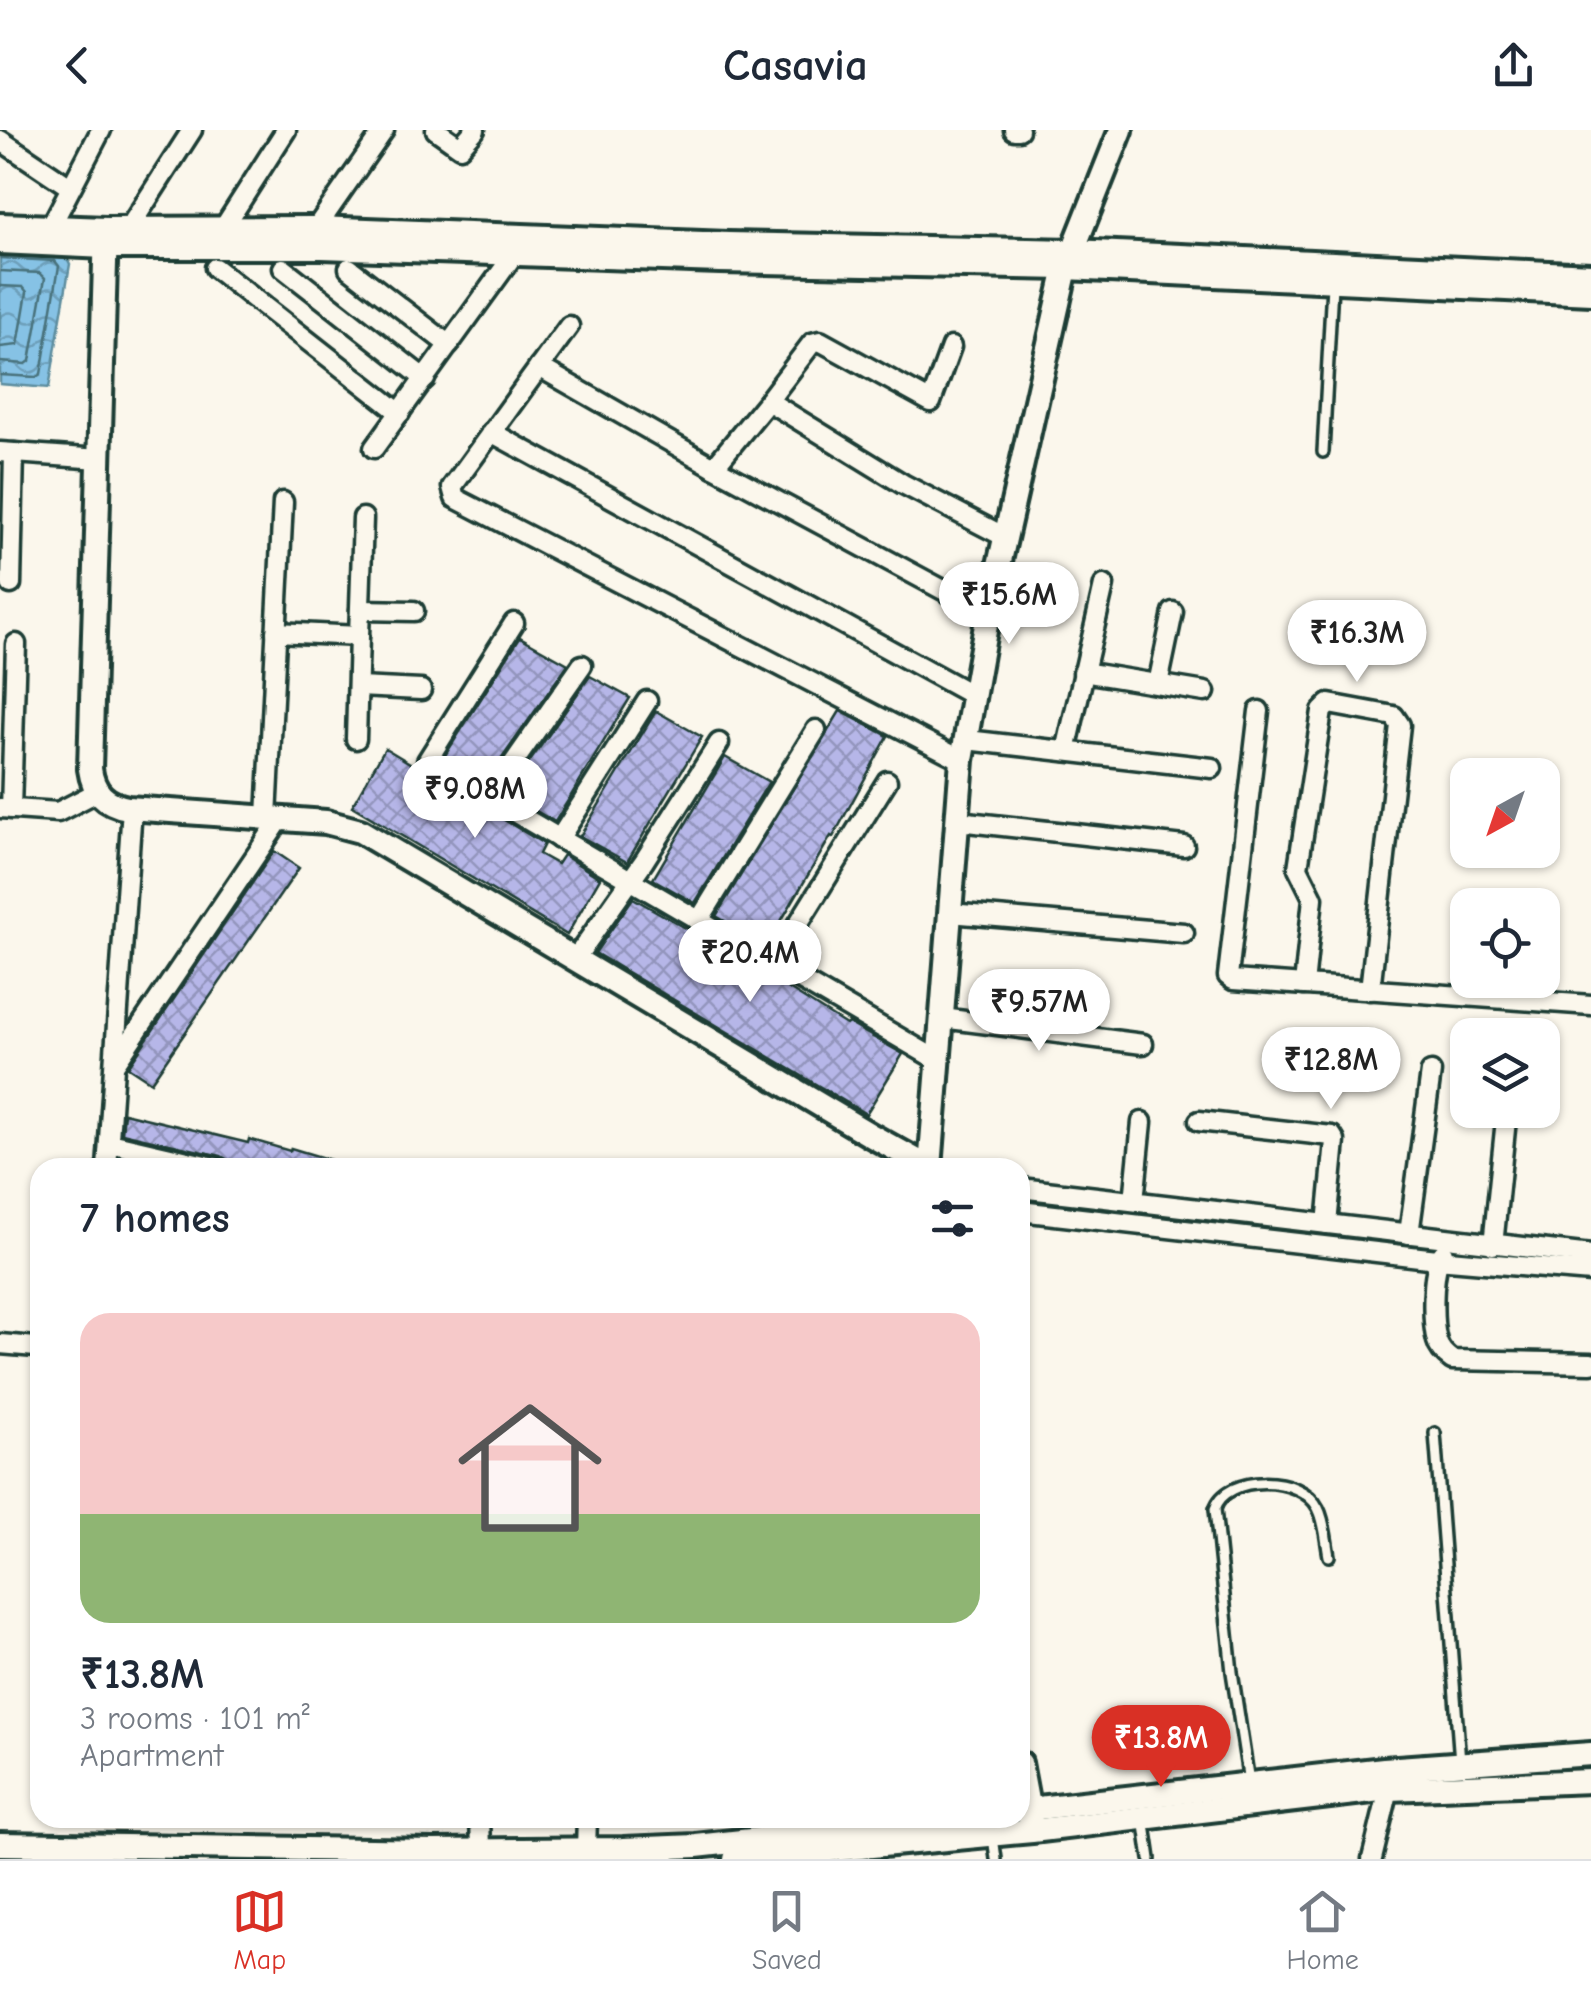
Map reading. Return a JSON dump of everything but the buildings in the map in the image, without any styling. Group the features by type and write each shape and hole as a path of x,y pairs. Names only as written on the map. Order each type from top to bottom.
{"street":[{"path":"50,228 101,130"},
{"path":"192,130 114,235 100,459 90,770 97,792 116,806 274,818 342,825 360,831 912,1158"},
{"path":"224,227 286,130"},
{"path":"316,228 384,130"},
{"path":"436,130 460,147 474,130"},
{"path":"931,1158 964,750 988,614 1070,259 1121,130"},
{"path":"0,140 70,188"},
{"path":"0,225 322,248 728,244 1591,275"},
{"path":"0,242 224,227 316,228 520,245"},
{"path":"374,448 520,245"},
{"path":"1070,259 1332,280 1591,293"},
{"path":"215,268 400,413"},
{"path":"283,268 424,379"},
{"path":"349,268 449,345"},
{"path":"569,326 452,487 455,498 964,750 1066,751 1212,768"},
{"path":"714,467 812,343 820,342 931,402 950,347"},
{"path":"539,367 714,467 988,614"},
{"path":"768,401 903,484 1005,537"},
{"path":"491,432 974,696"},
{"path":"11,584 7,452 100,459"},
{"path":"115,1065 274,818 276,632 283,502"},
{"path":"356,738 362,518"},
{"path":"1066,751 1104,586"},
{"path":"360,610 414,612"},
{"path":"1158,684 1173,612"},
{"path":"514,622 427,761 938,1061"},
{"path":"276,632 358,636"},
{"path":"16,644 5,808 58,812 97,792"},
{"path":"489,798 582,665"},
{"path":"1083,672 1206,692"},
{"path":"358,687 421,690"},
{"path":"559,839 647,701"},
{"path":"1304,986 1313,898 1298,868 1322,710 1329,704 1394,716 1400,725 1370,990"},
{"path":"1259,711 1227,971 1232,980 1591,1005"},
{"path":"698,922 816,730"},
{"path":"575,960 719,743"},
{"path":"772,966 886,781"},
{"path":"108,1158 132,808"},
{"path":"958,820 1184,846"},
{"path":"950,913 1184,933"},
{"path":"942,1018 1143,1044"},
{"path":"1409,1234 1430,1072"},
{"path":"1199,1121 1334,1138 1327,1224"},
{"path":"1134,1201 1142,1122"},
{"path":"1493,1245 1506,1128"},
{"path":"110,1142 176,1158"},
{"path":"1030,1189 1591,1255"},
{"path":"1189,1231 1191,1208"},
{"path":"1030,1213 1437,1259 1591,1272"},
{"path":"1453,1241 1437,1259 1434,1276 1437,1343 1444,1354 1452,1360 1591,1363"},
{"path":"0,1344 30,1346"},
{"path":"1030,1817 1250,1784 1591,1754"},
{"path":"1030,1817 1144,1818 1389,1790 1591,1781"},
{"path":"1372,1859 1389,1790"},
{"path":"485,1828 496,1853"},
{"path":"586,1849 587,1828"},
{"path":"0,1844 496,1853 696,1846 783,1828"},
{"path":"734,1859 890,1852 992,1835 1006,1828"}],"lane":[{"path":"1323,452 1332,280"},
{"path":"1435,1433 1460,1764"},
{"path":"1250,1784 1232,1672 1214,1509 1217,1502 1224,1494 1256,1484 1281,1482 1295,1486 1318,1508 1329,1556"},
{"path":"1144,1818 1150,1859"},
{"path":"992,1835 996,1859"}],"water":[{"path":"0,248 64,252 70,264 49,388 0,384"}]}
